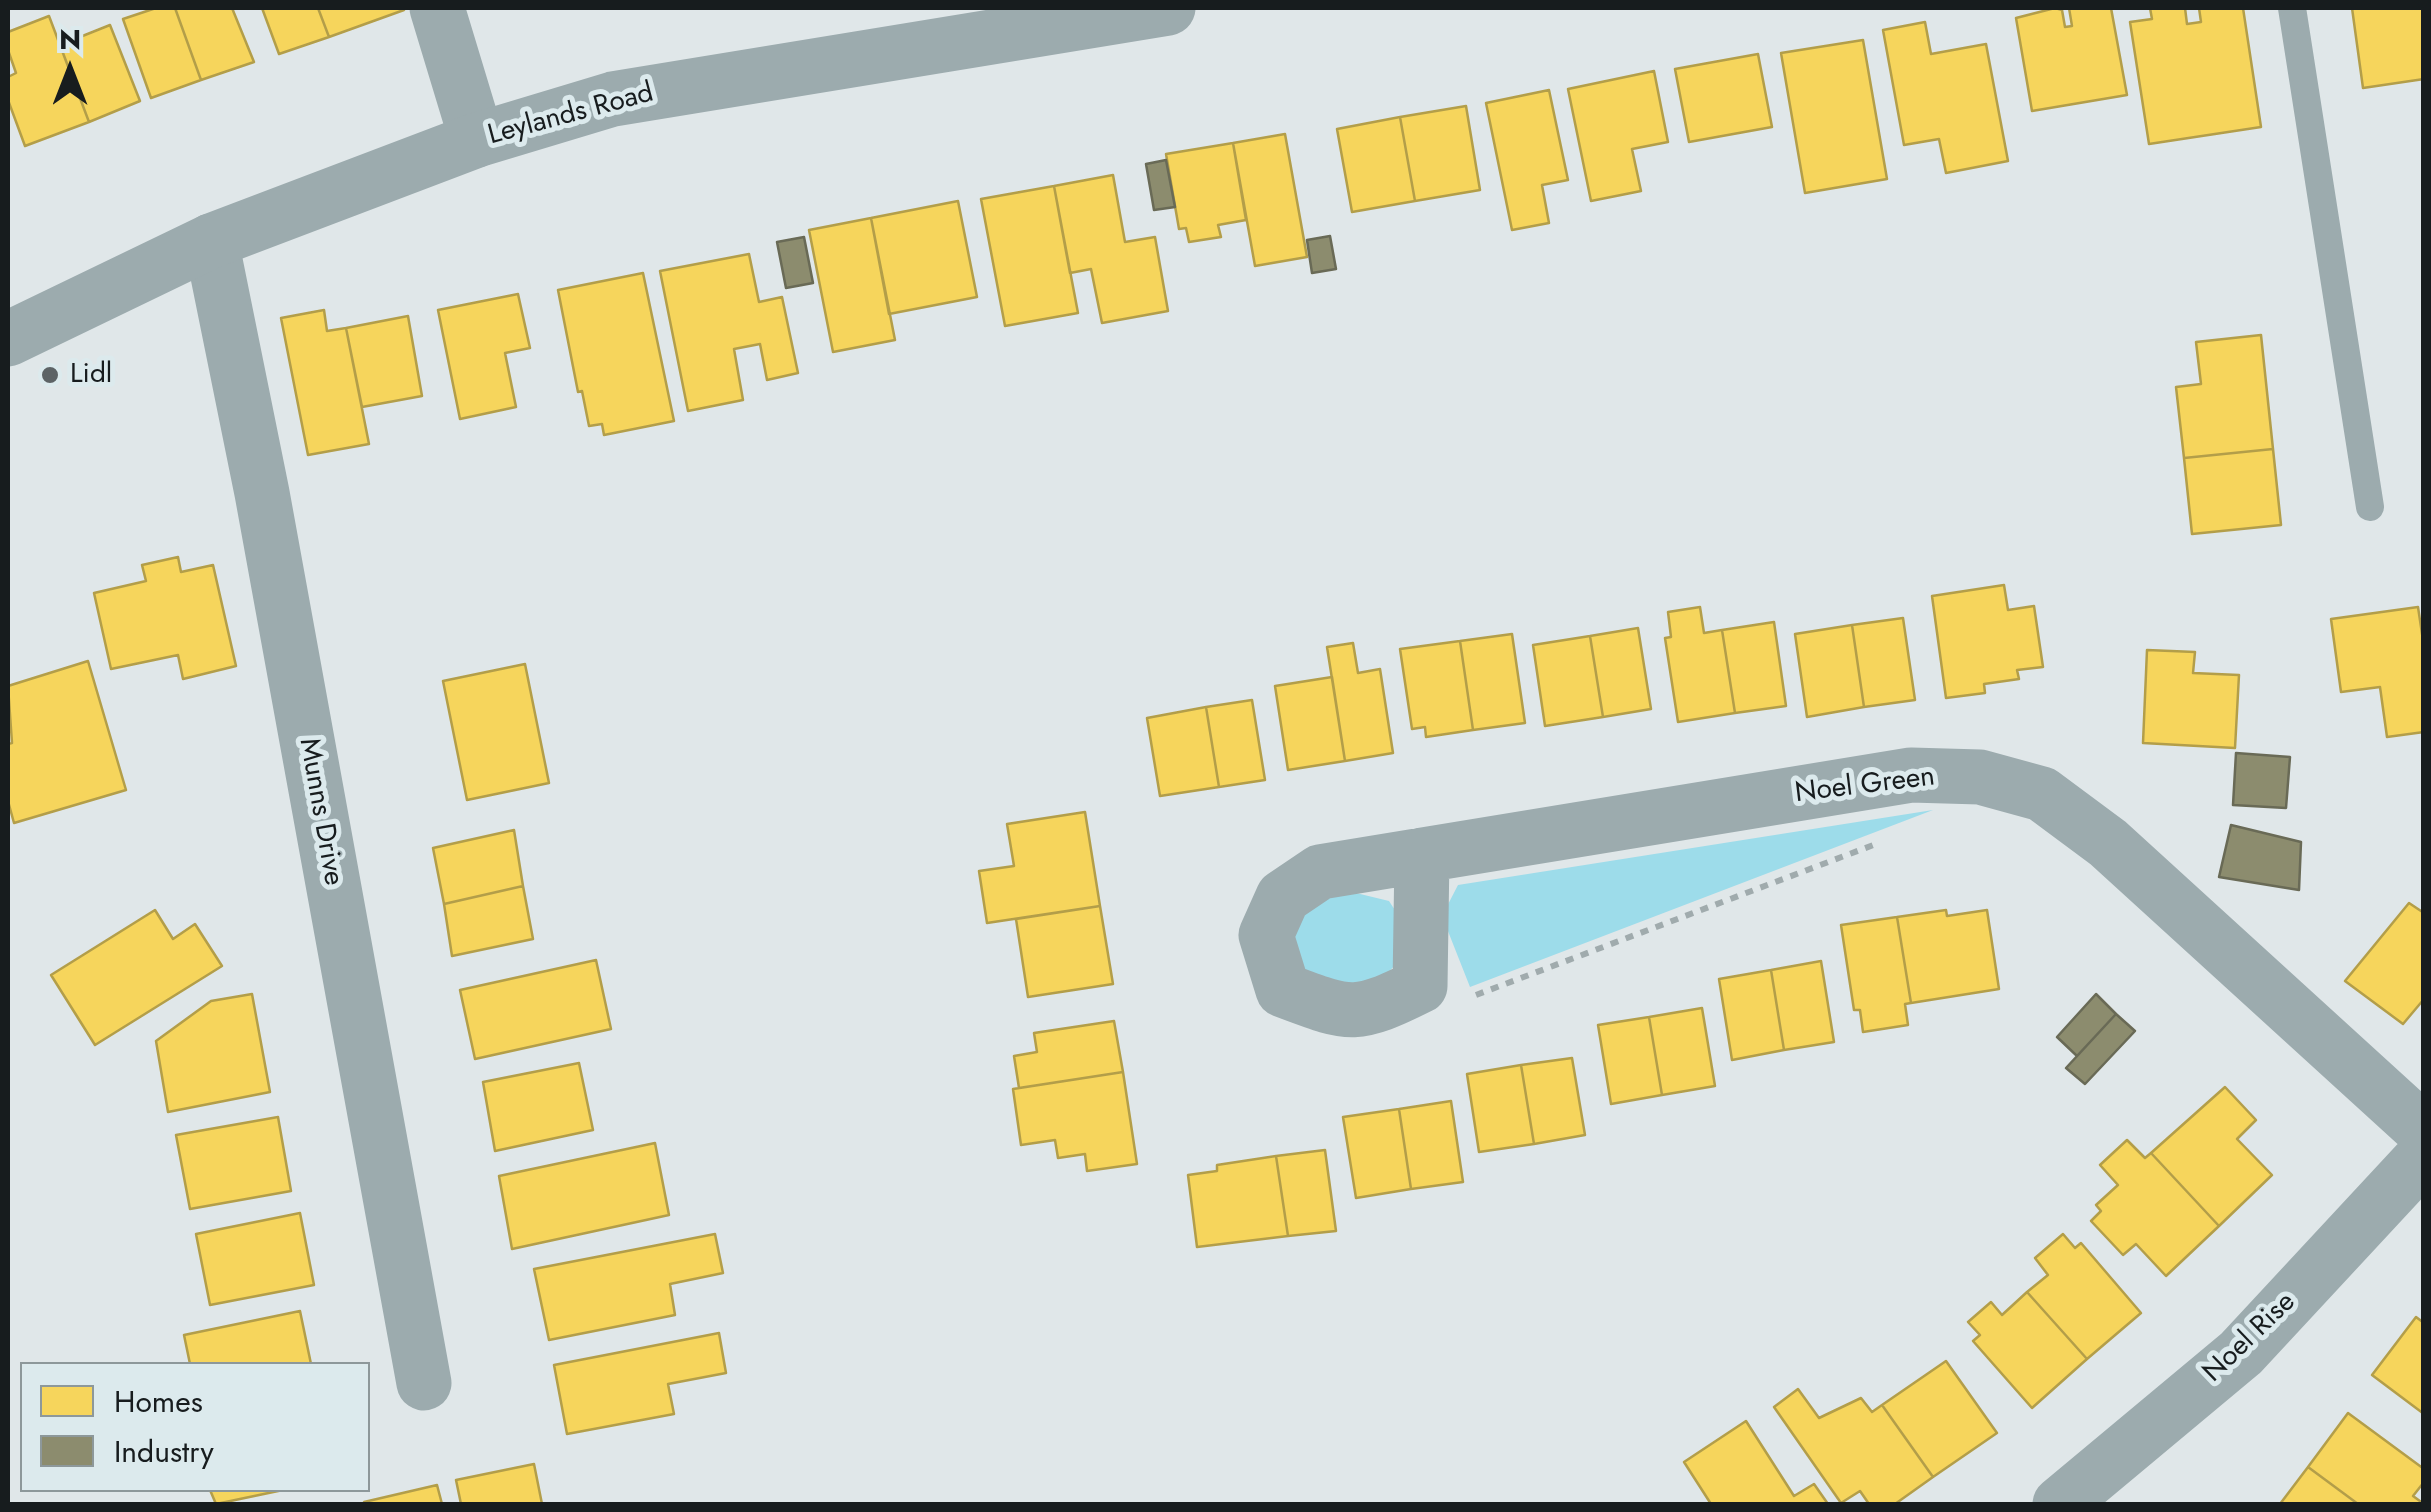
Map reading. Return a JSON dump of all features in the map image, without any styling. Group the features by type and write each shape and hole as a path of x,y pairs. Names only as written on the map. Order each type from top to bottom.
{"street":[{"path":"437,8 478,140"},
{"name":"Leylands Road","path":"8,339 211,241 478,140 613,99 1168,8"},
{"name":"Munns Drive","path":"211,241 269,531 424,1383"},
{"name":"Noel Green","path":"1420,986 1377,1008 1346,1014 1282,990 1266,935 1282,897 1320,872 1911,775 1995,781 2042,794 2108,842 2424,1131"},
{"path":"1420,986 1422,855"},
{"name":"Noel Rise","path":"2060,1504 2241,1352 2424,1156"}],"lane":[{"path":"2292,8 2370,506"}],"path":[{"path":"1420,986 1436,1010 1882,842"}],"shaded area":[{"path":"1933,810 1470,987 1442,916 1458,885"},
{"path":"1356,893 1389,901 1404,924 1396,964 1376,986 1299,977 1289,937 1296,916 1323,899"}],"building: Homes":[{"path":"156,8 175,8 201,80 151,98 123,19"},
{"path":"175,8 232,8 254,62 201,80"},
{"path":"262,8 318,8 329,37 279,54"},
{"path":"318,8 403,8 404,10 329,37"},
{"path":"2055,8 2062,10 2065,27 2072,26 2069,8 2111,8 2127,95 2032,111 2016,18"},
{"path":"2150,8 2185,8 2187,24 2201,22 2199,8 2243,8 2261,127 2149,144 2130,22 2152,19"},
{"path":"2352,8 2424,8 2424,79 2363,88"},
{"path":"49,16 89,122 25,146 8,100 8,77 16,73 8,50 8,32"},
{"path":"1925,22 1931,54 1986,44 2008,161 1946,173 1939,139 1904,145 1883,30"},
{"path":"110,25 140,101 89,122 60,45"},
{"path":"1863,40 1887,179 1805,193 1781,53"},
{"path":"1758,54 1772,127 1689,142 1675,69"},
{"path":"1654,71 1668,142 1632,149 1641,191 1591,201 1568,89"},
{"path":"1549,90 1568,180 1542,185 1549,223 1512,230 1486,103"},
{"path":"1466,106 1480,190 1415,201 1400,117"},
{"path":"1400,117 1415,201 1352,212 1337,129"},
{"path":"1285,134 1307,257 1255,266 1233,143"},
{"path":"1233,143 1246,220 1218,225 1221,237 1189,242 1186,228 1179,229 1166,154"},
{"path":"1113,175 1125,242 1155,237 1168,311 1102,323 1091,269 1070,273 1054,186"},
{"path":"1054,186 1078,313 1005,326 981,199"},
{"path":"958,201 977,297 889,314 871,218"},
{"path":"871,218 895,340 833,352 809,230"},
{"path":"749,254 759,302 782,297 798,373 767,380 760,344 734,349 743,400 688,411 660,271"},
{"path":"643,273 674,421 604,435 602,424 589,426 582,391 578,392 558,290"},
{"path":"518,294 530,348 505,353 516,407 460,419 438,310"},
{"path":"324,310 327,331 346,328 369,444 308,455 281,318"},
{"path":"408,316 422,396 362,407 346,328"},
{"path":"2261,335 2273,449 2184,458 2176,387 2201,384 2196,342"},
{"path":"2273,449 2281,525 2192,534 2184,458"},
{"path":"178,557 181,572 213,565 236,666 183,679 178,655 111,669 94,593 146,581 142,565"},
{"path":"2004,585 2008,610 2034,606 2043,667 2017,670 2019,679 1984,684 1985,693 1946,698 1932,596"},
{"path":"1700,607 1704,633 1722,630 1735,713 1678,722 1665,638 1671,637 1668,612"},
{"path":"2418,607 2424,647 2424,732 2387,737 2380,687 2341,692 2331,619"},
{"path":"1903,618 1915,700 1864,707 1852,625"},
{"path":"1774,622 1786,706 1735,713 1722,630"},
{"path":"1852,625 1864,707 1807,717 1795,634"},
{"path":"1638,628 1651,709 1603,717 1590,636"},
{"path":"1512,634 1525,723 1473,730 1460,641"},
{"path":"1590,636 1603,717 1545,726 1533,645"},
{"path":"1460,641 1473,730 1426,737 1425,727 1412,729 1400,649"},
{"path":"1353,643 1358,673 1380,669 1393,753 1345,761 1327,647"},
{"path":"2147,650 2195,652 2193,673 2239,675 2235,748 2143,743"},
{"path":"88,661 126,790 14,823 8,801 8,744 12,743 8,686"},
{"path":"525,664 549,783 467,800 443,681"},
{"path":"1332,677 1345,761 1288,770 1275,686"},
{"path":"1252,700 1265,780 1219,787 1206,707"},
{"path":"1206,707 1219,787 1160,796 1147,718"},
{"path":"1085,812 1100,906 987,923 979,871 1014,866 1007,824"},
{"path":"514,830 523,886 444,904 433,848"},
{"path":"523,886 533,939 452,956 444,904"},
{"path":"2409,903 2424,913 2424,999 2403,1024 2345,981"},
{"path":"1100,906 1113,984 1028,997 1016,919"},
{"path":"155,910 173,939 195,924 222,966 95,1045 51,975"},
{"path":"1946,910 1947,916 1987,910 1999,989 1911,1003 1897,917"},
{"path":"1897,917 1911,1003 1905,1004 1908,1025 1863,1032 1860,1010 1854,1010 1841,925"},
{"path":"596,960 611,1029 475,1059 460,990"},
{"path":"1821,961 1834,1042 1784,1050 1771,970"},
{"path":"1771,970 1784,1050 1732,1060 1719,979"},
{"path":"252,994 270,1092 168,1112 156,1041 211,1001"},
{"path":"1702,1008 1715,1086 1662,1095 1649,1017"},
{"path":"1649,1017 1662,1095 1611,1104 1598,1025"},
{"path":"1114,1021 1123,1072 1019,1088 1014,1056 1037,1052 1034,1033"},
{"path":"1572,1058 1585,1135 1534,1144 1521,1065"},
{"path":"579,1063 593,1130 495,1151 483,1082"},
{"path":"1521,1065 1534,1144 1479,1152 1467,1074"},
{"path":"1123,1072 1137,1164 1087,1171 1085,1154 1058,1158 1055,1140 1021,1145 1013,1089"},
{"path":"2225,1087 2256,1120 2237,1139 2272,1175 2219,1226 2151,1153"},
{"path":"1451,1101 1463,1182 1411,1189 1399,1109"},
{"path":"1399,1109 1411,1189 1356,1198 1343,1117"},
{"path":"278,1117 291,1191 190,1209 176,1135"},
{"path":"2127,1140 2145,1158 2151,1153 2219,1226 2166,1276 2136,1244 2123,1255 2091,1221 2101,1211 2096,1205 2118,1185 2100,1165"},
{"path":"655,1143 669,1215 512,1249 499,1176"},
{"path":"1325,1150 1336,1231 1288,1236 1276,1156"},
{"path":"1276,1156 1288,1236 1197,1247 1188,1175 1217,1171 1217,1165"},
{"path":"300,1213 314,1285 210,1305 196,1234"},
{"path":"715,1234 723,1273 670,1284 675,1315 549,1340 534,1269"},
{"path":"2063,1234 2075,1248 2081,1243 2141,1313 2087,1359 2027,1292 2048,1275 2035,1258"},
{"path":"2027,1292 2087,1359 2032,1408 1973,1341 1980,1335 1968,1322 1991,1302 2002,1315"},
{"path":"300,1311 311,1362 190,1362 184,1335"},
{"path":"2416,1317 2424,1323 2424,1414 2372,1375"},
{"path":"719,1333 726,1373 668,1384 674,1414 567,1434 554,1365"},
{"path":"1946,1361 1997,1433 1933,1477 1882,1405"},
{"path":"1798,1389 1819,1418 1861,1398 1872,1412 1882,1405 1933,1477 1895,1504 1869,1504 1860,1491 1841,1503 1774,1407"},
{"path":"2348,1413 2424,1469 2424,1482 2413,1496 2424,1504 2358,1504 2308,1467"},
{"path":"1746,1421 1794,1496 1814,1484 1828,1504 1711,1504 1684,1462"},
{"path":"534,1464 542,1504 461,1504 456,1480"},
{"path":"2308,1467 2358,1504 2280,1504"},
{"path":"437,1485 442,1504 364,1502"},
{"path":"211,1492 273,1492 216,1504"}],"building: Industry":[{"path":"1166,160 1175,207 1154,210 1146,164"},
{"path":"1330,236 1336,269 1312,273 1307,240"},
{"path":"804,237 813,283 786,288 777,242"},
{"path":"2236,753 2290,757 2286,808 2233,805"},
{"path":"2231,825 2301,842 2299,890 2219,877"},
{"path":"2096,994 2116,1014 2077,1056 2057,1037"},
{"path":"2116,1014 2135,1031 2085,1084 2066,1068"}],"place":[{"name":"Lidl","path":"50,375"}]}
